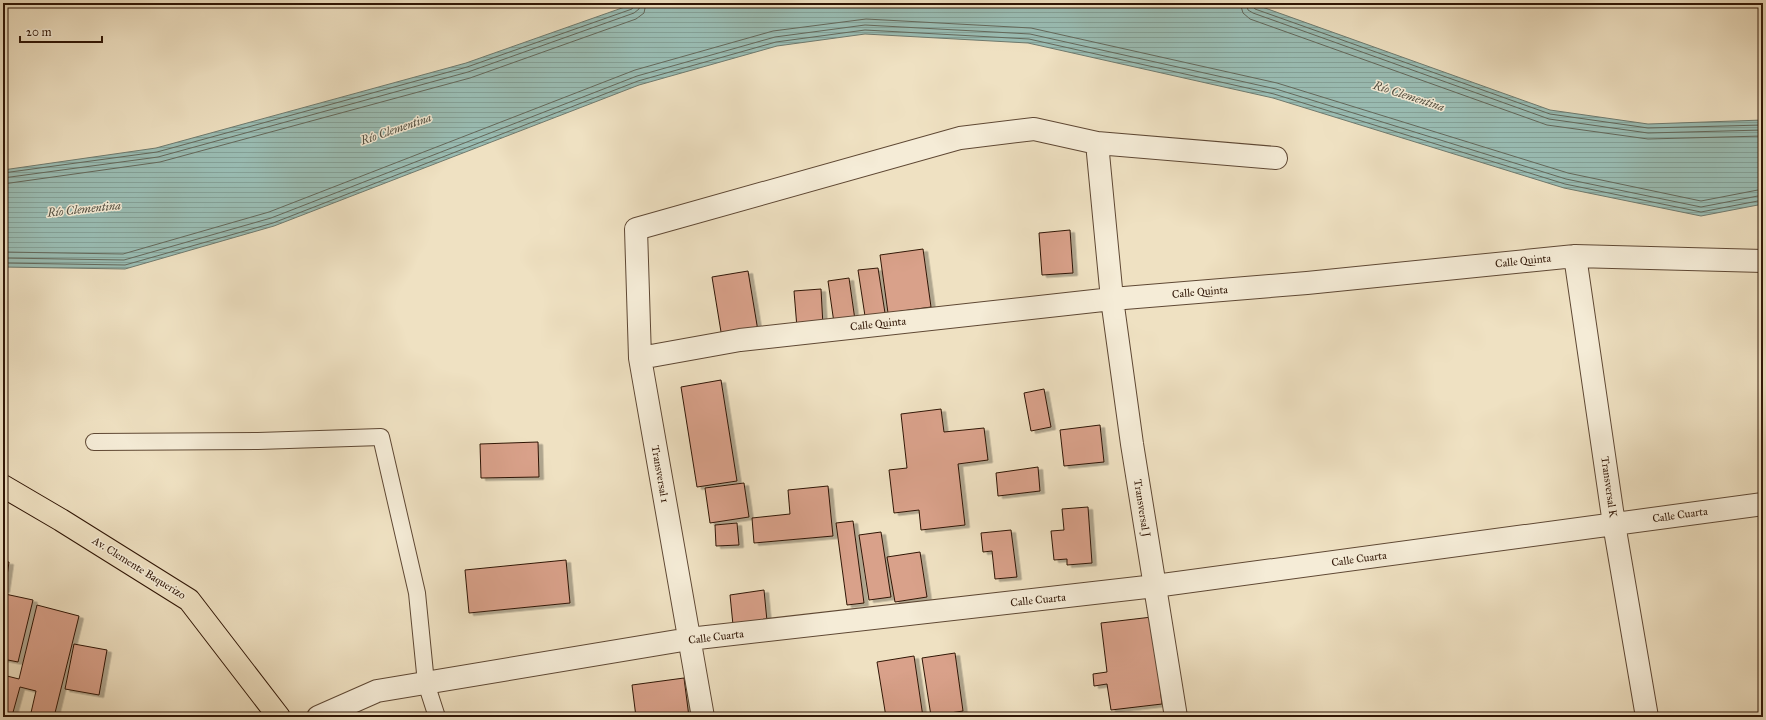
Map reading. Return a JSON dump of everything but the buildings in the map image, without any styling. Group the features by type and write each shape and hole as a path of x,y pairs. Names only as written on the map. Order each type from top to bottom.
{"highway":[{"name":"Av. Clemente Baquerizo","path":"3,486 61,520 189,600 278,717"}],"street":[{"name":"Transversal 1","path":"704,717 640,358 636,229 960,138 1034,128 1097,143"},
{"path":"1097,143 1276,158"},
{"name":"Transversal J","path":"1097,143 1112,299 1132,444 1176,717"},
{"name":"Calle Quinta","path":"640,358 740,340 1112,299 1307,283 1575,256 1763,261"},
{"name":"Transversal K","path":"1575,256 1614,524 1647,717"},
{"name":"Calle Cuarta","path":"318,717 377,691 689,639 1155,586 1763,504"}],"lane":[{"path":"94,442 258,442 380,437 417,593 426,683 437,717"}],"water":[{"name":"Río Clementina","path":"636,3 1251,3 1550,110 1648,124 1763,120 1763,204 1701,216 1564,188 1273,98 1028,43 865,34 777,46 639,85 274,226 125,269 3,267 3,170 156,148 466,63"}]}
